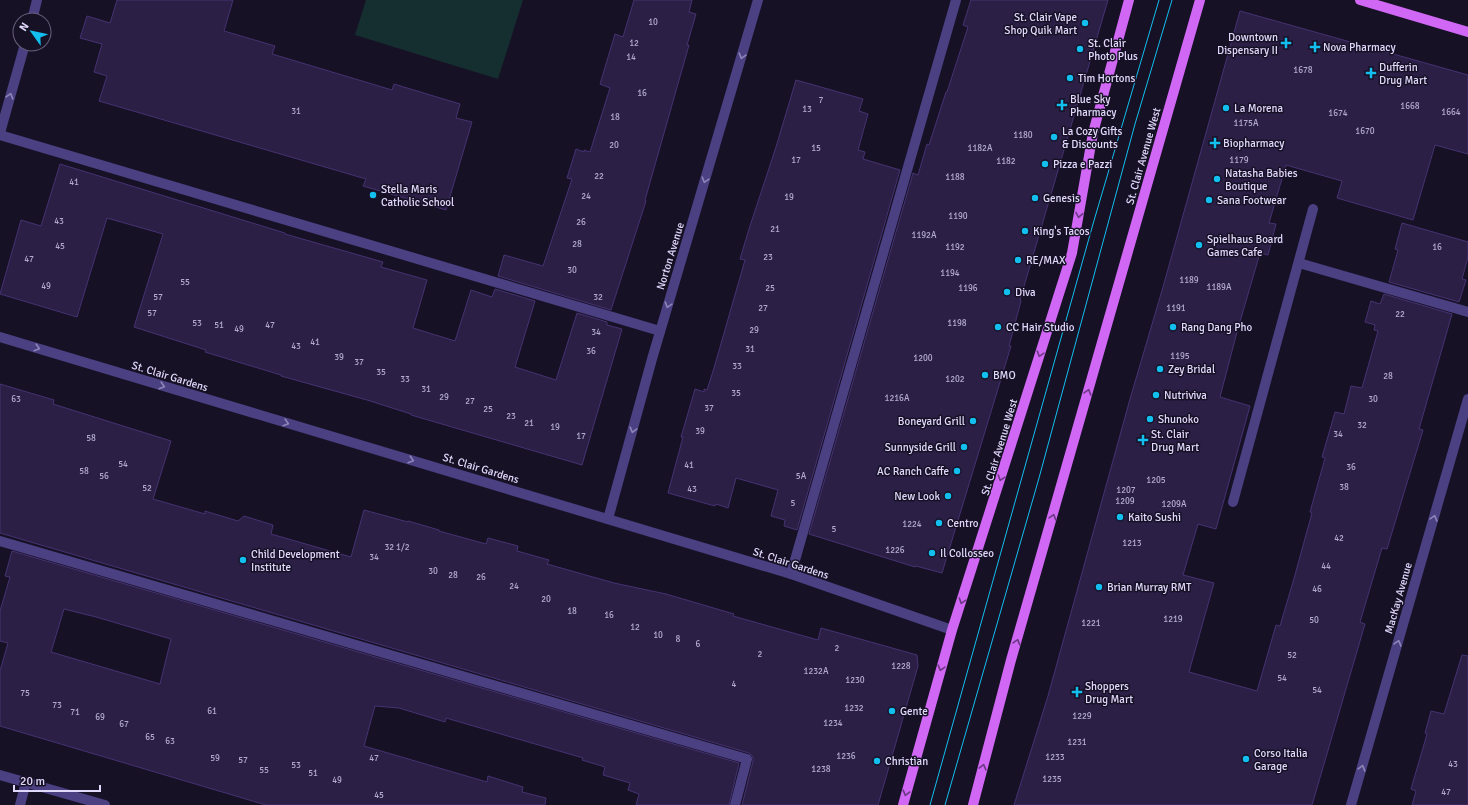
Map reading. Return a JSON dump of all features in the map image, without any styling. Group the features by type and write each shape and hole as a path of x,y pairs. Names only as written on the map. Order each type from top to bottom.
{"main road":[{"name":"St. Clair Avenue West","path":"903,805 952,630 1072,254 1093,133 1129,0"},
{"name":"St. Clair Avenue West","path":"973,805 1011,660 1200,0"},
{"path":"1366,1 1468,32"}],"street":[{"path":"34,12 37,0"},
{"name":"Norton Avenue","path":"608,519 660,331 758,0"},
{"path":"790,574 956,0"},
{"path":"23,52 0,134 660,331"},
{"path":"1233,502 1313,209"},
{"path":"1299,263 1468,312"},
{"name":"St. Clair Gardens","path":"0,337 790,574 952,630"},
{"name":"MacKay Avenue","path":"1351,805 1468,398"},
{"path":"0,541 747,759 735,805"},
{"path":"0,775 105,805"},
{"path":"20,805 26,782"}],"green space":[{"path":"366,0 523,0 498,79 355,35"}],"building":[{"path":"117,0 233,0 224,31 275,46 272,54 392,90 394,84 460,104 456,118 472,122 446,210 363,186 366,179 99,101 107,76 94,72 102,44 80,38 87,16 110,23"},
{"path":"634,0 692,0 689,12 696,14 687,45 689,45 645,200 646,201 611,310 498,276 504,255 543,266 572,179 567,178 576,149 584,152 584,150 590,152 610,88 600,84 615,34 623,37"},
{"path":"971,0 1108,0 1020,300 1021,301 1009,346 1011,346 942,573 915,567 809,534 913,173 918,175 927,144 929,145 947,92 968,27 963,25"},
{"path":"1240,11 1468,75 1468,154 1435,145 1413,220 1337,198 1342,181 1286,165 1269,223 1276,224 1268,255 1260,253 1220,397 1250,406 1216,529 1198,524 1183,575 1214,583 1189,672 1257,691 1276,625 1280,626 1293,582 1312,513 1310,512 1325,458 1322,457 1335,412 1344,414 1351,386 1362,388 1378,331 1374,330 1375,325 1365,322 1371,301 1380,304 1384,294 1452,314 1419,429 1423,430 1387,549 1382,548 1360,622 1365,624 1312,805 1014,805 1048,696 1130,399 1163,287"},
{"path":"796,80 863,99 859,111 868,114 858,150 865,152 863,159 900,170 797,530 784,526 785,520 771,516 778,490 736,478 728,508 716,504 715,506 668,493 683,437 681,437 695,389 704,392 704,389 707,390 714,368 745,260 740,259"},
{"path":"60,164 285,234 383,262 381,267 427,280 413,328 455,341 471,290 492,297 495,289 535,301 515,367 556,380 577,313 607,322 607,325 622,329 582,465 411,415 367,400 281,376 205,352 206,350 134,327 163,234 107,218 77,317 0,294 21,220 41,226"},
{"path":"1402,223 1468,242 1468,257 1462,279 1466,280 1459,302 1389,282 1398,250 1395,249"},
{"path":"0,384 54,400 53,404 171,441 153,499 205,514 205,511 238,521 244,516 273,525 271,534 351,557 364,510 408,521 486,544 488,538 518,546 517,551 549,560 547,564 614,583 666,594 734,614 733,616 818,640 821,628 917,655 918,666 878,805 742,805 753,761 753,757 749,753 0,533"},
{"path":"12,551 739,763 729,805 636,805 639,794 628,790 630,783 603,775 605,767 582,760 583,758 446,718 445,722 399,708 375,706 364,746 487,782 488,776 523,787 522,792 546,798 545,805 266,805 0,726 0,671 8,643 0,641 0,611 10,577 5,576","holes":["64,609 171,639 160,684 51,652"]},
{"path":"1462,655 1468,656 1468,805 1412,805 1416,791 1411,789 1427,734 1425,733 1431,711 1444,714"}],"tram line":[{"path":"930,805 1093,224 1159,0"},
{"path":"945,805 1039,478 1135,124 1172,0"}],"place":[{"name":"St. Clair Vape Shop Quik Mart","path":"1085,23"},
{"name":"Downtown Dispensary II","path":"1286,43"},
{"name":"Nova Pharmacy","path":"1315,47"},
{"name":"St. Clair Photo Plus","path":"1080,49"},
{"name":"Dufferin Drug Mart","path":"1371,73"},
{"name":"Tim Hortons","path":"1070,78"},
{"name":"Blue Sky Pharmacy","path":"1062,105"},
{"name":"La Morena","path":"1226,108"},
{"name":"La Cozy Gifts & Discounts","path":"1054,137"},
{"name":"Biopharmacy","path":"1215,143"},
{"name":"Pizza e Pazzi","path":"1045,164"},
{"name":"Natasha Babies Boutique","path":"1217,179"},
{"name":"Stella Maris Catholic School","path":"373,195"},
{"name":"Genesis","path":"1035,198"},
{"name":"Sana Footwear","path":"1209,200"},
{"name":"King's Tacos","path":"1025,231"},
{"name":"Spielhaus Board Games Cafe","path":"1199,245"},
{"name":"RE/MAX","path":"1018,260"},
{"name":"Diva","path":"1007,292"},
{"name":"CC Hair Studio","path":"998,327"},
{"name":"Rang Dang Pho","path":"1173,327"},
{"name":"Zey Bridal","path":"1160,369"},
{"name":"BMO","path":"985,375"},
{"name":"Nutriviva","path":"1156,395"},
{"name":"Shunoko","path":"1150,419"},
{"name":"Boneyard Grill","path":"973,421"},
{"name":"St. Clair Drug Mart","path":"1143,440"},
{"name":"Sunnyside Grill","path":"964,447"},
{"name":"AC Ranch Caffe","path":"957,471"},
{"name":"New Look","path":"948,496"},
{"name":"Kaito Sushi","path":"1120,517"},
{"name":"Centro","path":"939,523"},
{"name":"Il Collosseo","path":"932,553"},
{"name":"Child Development Institute","path":"243,560"},
{"name":"Brian Murray RMT","path":"1099,587"},
{"name":"Shoppers Drug Mart","path":"1077,692"},
{"name":"Gente","path":"892,711"},
{"name":"Corso Italia Garage","path":"1246,759"},
{"name":"Christian","path":"877,761"}]}
